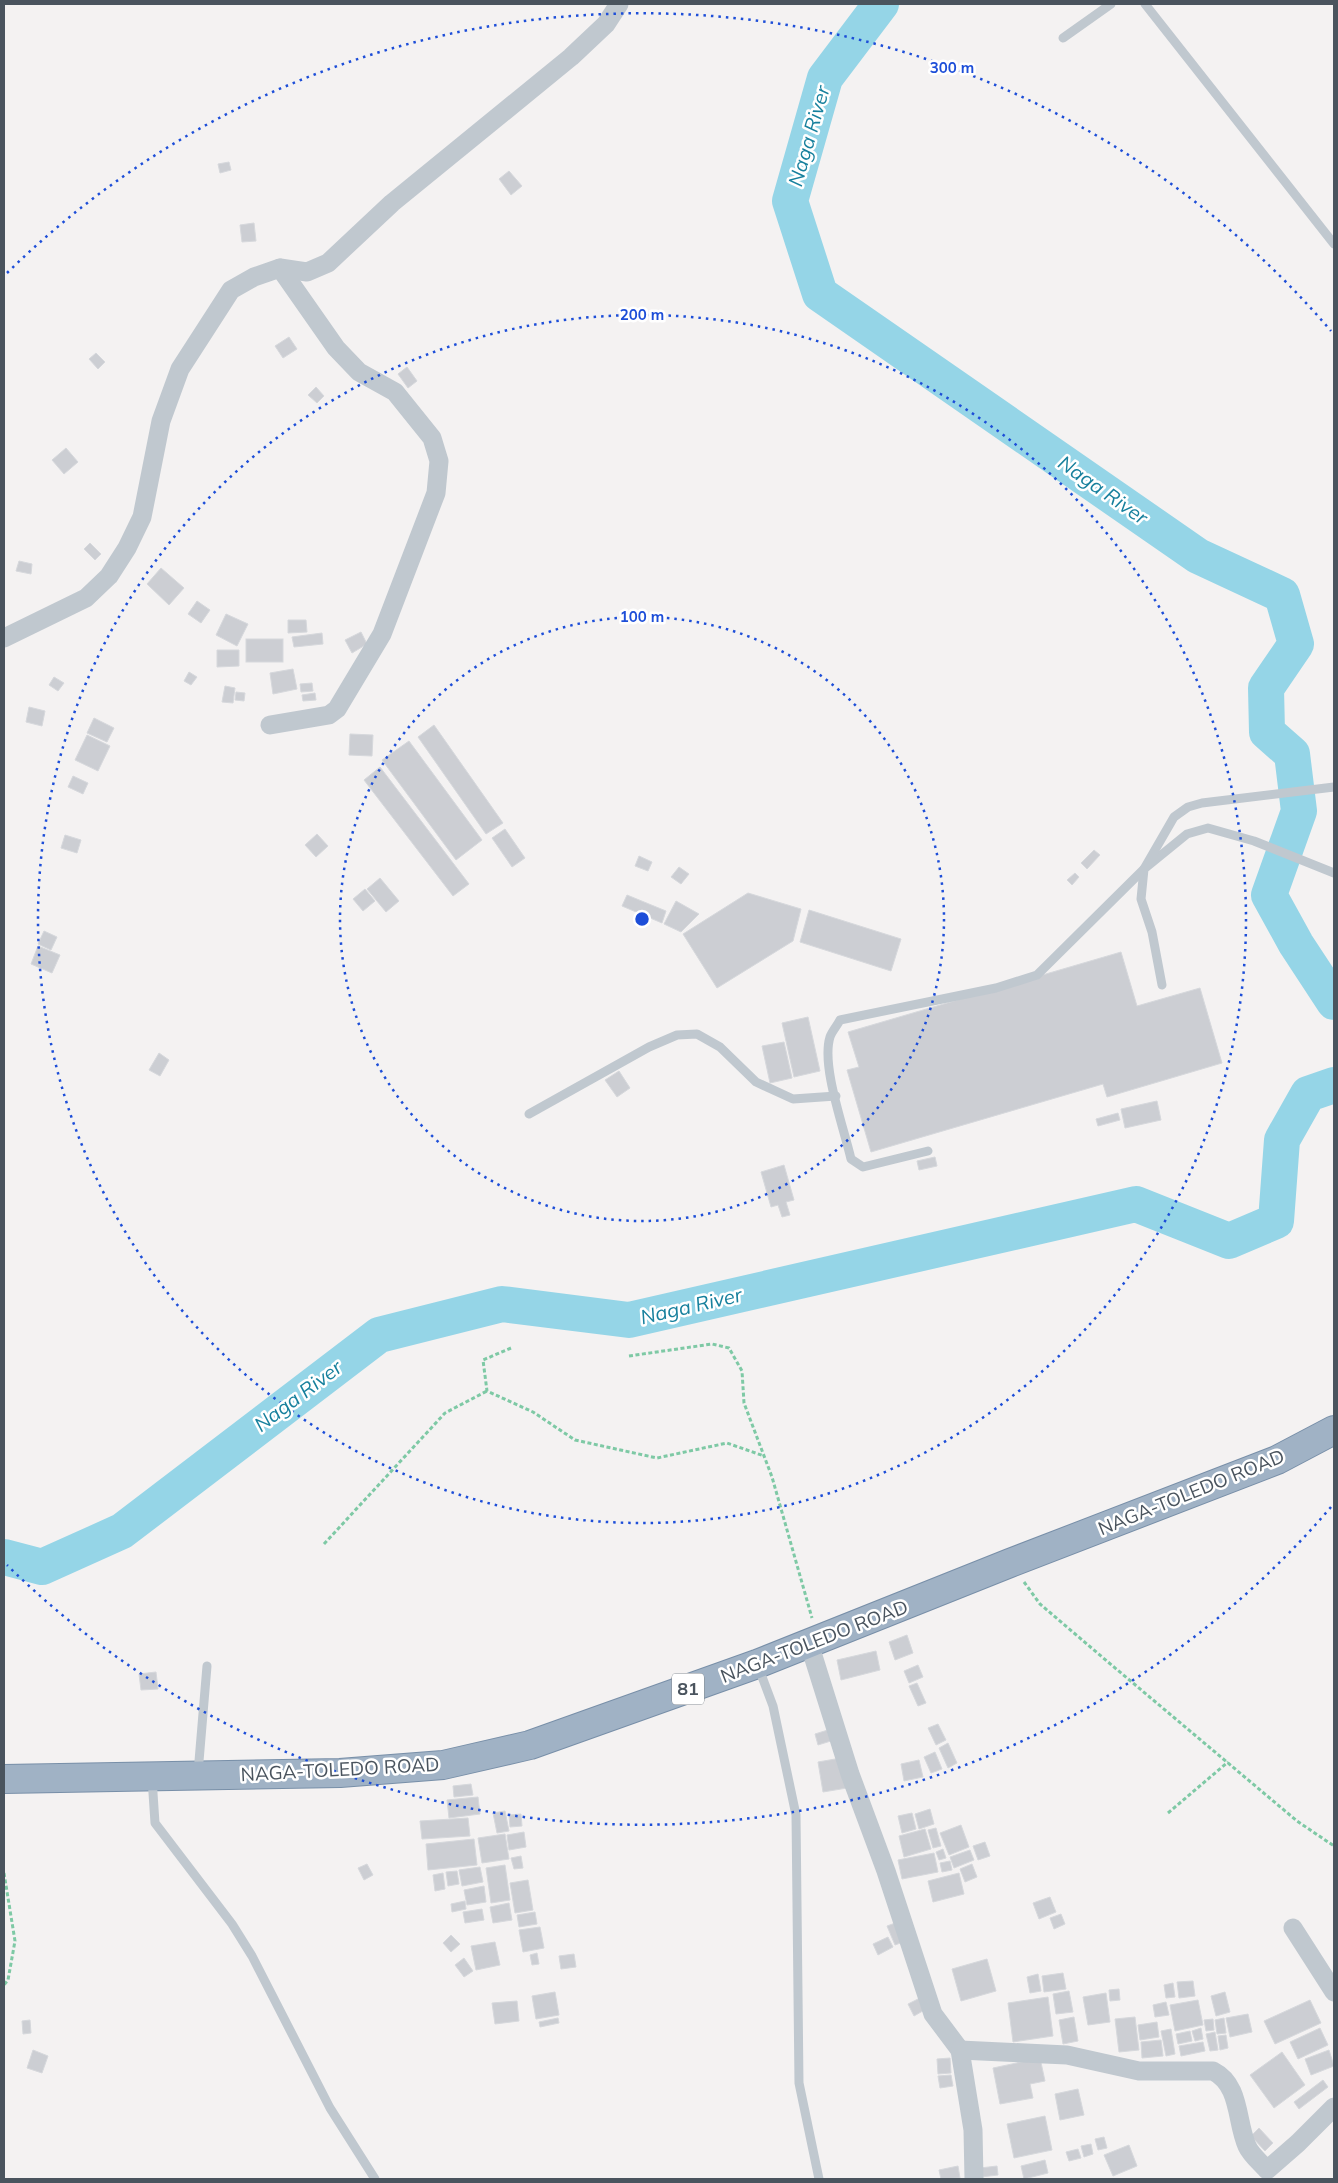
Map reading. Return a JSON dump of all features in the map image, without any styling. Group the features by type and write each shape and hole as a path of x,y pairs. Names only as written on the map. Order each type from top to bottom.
{"highway":[{"name":"NAGA-TOLEDO ROAD","path":"4,1779 340,1773 443,1765 530,1745 814,1642 1010,1563 1277,1460 1334,1430"}],"street":[{"path":"4,638 86,598 109,576 127,548 142,517 161,421 180,369 231,290 254,277 280,268 307,272 328,263 392,203 571,57 606,24 619,4"},
{"path":"270,725 329,715 337,709 382,634 436,493 439,462 432,438 395,392 359,372 336,348 280,268"},
{"path":"814,1642 850,1774 886,1871 933,2014 960,2050 973,2130 974,2179"},
{"path":"1293,1928 1334,1992"},
{"path":"960,2050 1067,2055 1139,2071 1213,2071 1222,2076 1230,2086 1248,2148 1263,2175 1334,2107"}],"lane":[{"path":"1063,38 1111,4"},
{"path":"1145,4 1334,244"},
{"path":"1162,984 1152,932 1141,899 1144,869 1174,817 1188,807 1202,804 1334,788"},
{"path":"928,1151 863,1166 851,1159 829,1071 830,1036 840,1020 996,988 1037,975 1144,869 1187,834 1208,828 1254,841 1334,873"},
{"path":"528,1114 649,1047 677,1035 696,1034 720,1047 756,1082 793,1099 836,1096"},
{"path":"757,1664 773,1706 796,1814 799,2083 819,2179"},
{"path":"197,1776 208,1666"},
{"path":"152,1776 156,1823 232,1924 252,1956 330,2108 376,2179"}],"path":[{"path":"629,1356 712,1344 730,1348 742,1371 744,1402 772,1477 814,1642"},
{"path":"487,1391 483,1360 511,1348"},
{"path":"487,1391 533,1412 575,1440 657,1458 727,1443 764,1456"},
{"path":"324,1544 445,1413 487,1391"},
{"path":"1010,1563 1040,1604 1298,1822 1334,1846"},
{"path":"1168,1813 1228,1762"},
{"path":"4,1873 15,1941 8,1980 4,1984"}],"building":[{"path":"229,162 231,170 220,173 218,164"},
{"path":"509,171 522,186 511,195 499,179"},
{"path":"254,223 256,241 242,242 240,225"},
{"path":"289,337 297,349 283,358 275,346"},
{"path":"96,353 105,362 98,369 89,359"},
{"path":"407,367 417,381 408,388 398,374"},
{"path":"316,387 324,396 317,403 308,395"},
{"path":"66,448 78,462 64,474 52,460"},
{"path":"90,543 101,554 95,560 84,549"},
{"path":"19,561 32,564 31,574 16,571"},
{"path":"161,568 184,588 169,605 147,584"},
{"path":"197,601 210,610 201,623 188,614"},
{"path":"226,614 248,624 237,646 216,635"},
{"path":"288,620 306,620 307,632 288,633"},
{"path":"361,632 367,644 352,653 345,640"},
{"path":"322,633 323,644 294,647 292,637"},
{"path":"246,639 283,639 283,662 246,662"},
{"path":"217,650 239,650 239,666 217,667"},
{"path":"293,669 297,689 273,694 270,673"},
{"path":"189,672 197,677 191,685 184,681"},
{"path":"54,677 64,683 58,691 49,685"},
{"path":"312,683 313,691 301,692 300,684"},
{"path":"225,686 235,688 233,703 222,702"},
{"path":"236,692 245,693 244,701 235,700"},
{"path":"315,693 316,700 303,701 302,695"},
{"path":"29,707 45,711 42,726 26,722"},
{"path":"94,718 114,728 107,742 87,733"},
{"path":"434,725 503,823 486,834 418,737"},
{"path":"350,734 373,735 372,756 349,755"},
{"path":"87,735 110,746 98,771 75,760"},
{"path":"409,741 482,840 456,860 382,760"},
{"path":"380,767 469,884 453,896 364,780"},
{"path":"73,776 88,783 83,794 68,787"},
{"path":"505,829 525,858 512,867 492,838"},
{"path":"317,834 328,846 316,857 305,845"},
{"path":"65,835 81,840 77,853 61,848"},
{"path":"1094,850 1100,855 1087,869 1081,863"},
{"path":"639,856 652,862 648,871 635,866"},
{"path":"679,867 689,874 681,884 671,877"},
{"path":"1075,873 1079,877 1072,885 1067,880"},
{"path":"380,878 399,901 386,912 367,889"},
{"path":"365,889 375,901 363,911 353,899"},
{"path":"748,893 801,909 793,941 717,988 683,934"},
{"path":"627,895 666,911 662,923 622,906"},
{"path":"676,901 699,914 681,932 664,924"},
{"path":"809,910 901,939 891,971 800,942"},
{"path":"44,931 57,937 51,950 38,944"},
{"path":"38,946 60,955 52,973 31,964"},
{"path":"1121,952 1137,1006 1200,988 1222,1063 1107,1097 1103,1084 871,1152 847,1070 859,1067 848,1032"},
{"path":"808,1017 820,1071 794,1077 782,1023"},
{"path":"784,1042 792,1078 770,1083 762,1046"},
{"path":"159,1053 169,1060 160,1076 149,1070"},
{"path":"619,1071 630,1088 617,1097 605,1080"},
{"path":"1157,1101 1161,1120 1125,1128 1121,1109"},
{"path":"1118,1113 1120,1120 1098,1126 1096,1119"},
{"path":"935,1157 937,1166 919,1170 917,1161"},
{"path":"784,1165 794,1200 786,1202 790,1215 782,1217 778,1205 771,1207 761,1172"},
{"path":"907,1635 913,1653 895,1660 889,1642"},
{"path":"876,1651 880,1670 841,1680 837,1660"},
{"path":"918,1665 923,1677 909,1683 904,1671"},
{"path":"156,1672 158,1689 141,1690 139,1674"},
{"path":"917,1683 926,1703 918,1706 909,1686"},
{"path":"938,1724 946,1740 936,1745 928,1728"},
{"path":"831,1729 834,1740 818,1745 815,1734"},
{"path":"948,1743 957,1763 948,1768 939,1748"},
{"path":"935,1752 942,1769 931,1773 924,1757"},
{"path":"841,1758 847,1788 823,1792 818,1762"},
{"path":"919,1760 923,1777 904,1781 901,1764"},
{"path":"471,1784 473,1795 454,1797 453,1786"},
{"path":"478,1797 480,1814 449,1818 447,1800"},
{"path":"930,1809 934,1824 919,1829 915,1814"},
{"path":"505,1811 509,1831 497,1833 493,1813"},
{"path":"912,1813 916,1829 902,1833 898,1816"},
{"path":"521,1814 522,1826 510,1827 509,1815"},
{"path":"468,1818 470,1836 422,1839 420,1821"},
{"path":"961,1825 969,1847 949,1855 940,1833"},
{"path":"936,1828 941,1846 933,1848 928,1830"},
{"path":"925,1829 931,1849 904,1857 899,1836"},
{"path":"524,1832 526,1847 509,1850 507,1835"},
{"path":"505,1834 509,1859 482,1863 478,1838"},
{"path":"474,1839 477,1865 428,1870 426,1844"},
{"path":"985,1842 990,1856 978,1860 973,1846"},
{"path":"943,1849 946,1858 939,1860 936,1852"},
{"path":"970,1850 974,1860 954,1868 950,1857"},
{"path":"934,1853 938,1872 902,1879 898,1860"},
{"path":"521,1856 523,1868 514,1869 511,1858"},
{"path":"950,1861 952,1870 942,1872 940,1863"},
{"path":"367,1864 373,1875 364,1880 358,1868"},
{"path":"972,1864 977,1877 965,1882 960,1869"},
{"path":"505,1865 510,1900 491,1903 486,1868"},
{"path":"480,1867 483,1882 462,1886 459,1870"},
{"path":"457,1871 459,1884 448,1886 446,1872"},
{"path":"443,1873 445,1889 435,1891 433,1875"},
{"path":"959,1873 964,1894 933,1902 928,1881"},
{"path":"528,1880 533,1910 515,1913 510,1883"},
{"path":"484,1886 486,1902 467,1905 464,1890"},
{"path":"1050,1897 1056,1912 1039,1919 1033,1903"},
{"path":"465,1901 466,1909 452,1912 451,1904"},
{"path":"509,1903 512,1920 493,1923 490,1907"},
{"path":"482,1909 484,1920 465,1923 463,1912"},
{"path":"535,1912 537,1924 519,1927 517,1915"},
{"path":"1061,1914 1065,1924 1054,1929 1050,1918"},
{"path":"898,1922 906,1941 895,1945 887,1926"},
{"path":"540,1927 544,1948 523,1952 519,1930"},
{"path":"451,1935 460,1944 451,1952 443,1943"},
{"path":"888,1937 893,1947 878,1955 873,1944"},
{"path":"495,1942 500,1965 476,1970 471,1946"},
{"path":"537,1953 539,1964 532,1965 530,1955"},
{"path":"574,1954 576,1967 561,1969 559,1956"},
{"path":"464,1958 473,1971 464,1977 455,1965"},
{"path":"987,1959 996,1991 961,2001 952,1969"},
{"path":"1063,1973 1066,1989 1044,1992 1042,1976"},
{"path":"1038,1974 1041,1991 1030,1993 1027,1977"},
{"path":"1193,1981 1195,1996 1179,1998 1177,1982"},
{"path":"1173,1983 1175,1997 1166,1998 1164,1985"},
{"path":"1119,1989 1120,2000 1110,2001 1109,1990"},
{"path":"1069,1991 1073,2012 1056,2014 1053,1994"},
{"path":"555,1992 559,2015 536,2019 532,1996"},
{"path":"1225,1992 1230,2012 1216,2016 1211,1996"},
{"path":"1106,1993 1110,2022 1088,2025 1083,1997"},
{"path":"922,1997 928,2008 914,2016 908,2004"},
{"path":"1048,1997 1053,2036 1013,2042 1008,2003"},
{"path":"1198,2000 1203,2025 1175,2031 1170,2005"},
{"path":"1310,2000 1321,2023 1275,2044 1264,2021"},
{"path":"517,2001 519,2021 495,2024 492,2003"},
{"path":"1166,2002 1169,2015 1155,2017 1153,2005"},
{"path":"1248,2014 1252,2032 1230,2037 1226,2018"},
{"path":"1074,2017 1078,2041 1063,2044 1059,2020"},
{"path":"1135,2017 1139,2050 1119,2052 1115,2019"},
{"path":"558,2018 559,2023 540,2027 539,2022"},
{"path":"1224,2018 1226,2033 1217,2034 1215,2020"},
{"path":"1213,2019 1214,2030 1206,2031 1204,2020"},
{"path":"30,2020 31,2033 23,2034 22,2021"},
{"path":"1157,2022 1159,2037 1140,2040 1138,2025"},
{"path":"1201,2028 1203,2039 1195,2041 1192,2031"},
{"path":"1320,2028 1328,2045 1298,2059 1290,2042"},
{"path":"1171,2029 1175,2054 1166,2056 1161,2031"},
{"path":"1190,2031 1192,2041 1178,2044 1176,2034"},
{"path":"1215,2032 1218,2050 1210,2051 1206,2034"},
{"path":"1226,2035 1228,2048 1220,2050 1218,2036"},
{"path":"1161,2040 1163,2056 1142,2058 1141,2042"},
{"path":"1203,2042 1205,2051 1181,2056 1179,2046"},
{"path":"33,2050 48,2056 42,2073 27,2068"},
{"path":"1329,2050 1334,2066 1311,2075 1305,2059"},
{"path":"1282,2052 1305,2085 1274,2108 1250,2075"},
{"path":"950,2058 951,2073 938,2074 937,2059"},
{"path":"1040,2058 1045,2081 1030,2084 1033,2098 1000,2104 993,2068"},
{"path":"951,2075 953,2086 940,2088 938,2076"},
{"path":"1323,2080 1328,2087 1299,2109 1294,2102"},
{"path":"1078,2089 1084,2115 1060,2120 1055,2094"},
{"path":"1045,2116 1052,2150 1014,2158 1007,2124"},
{"path":"1259,2128 1273,2143 1265,2151 1251,2136"},
{"path":"1104,2137 1107,2148 1098,2150 1095,2139"},
{"path":"1091,2144 1093,2154 1084,2157 1081,2146"},
{"path":"1129,2145 1137,2166 1113,2176 1104,2155"},
{"path":"1078,2149 1081,2158 1069,2161 1066,2152"},
{"path":"1045,2160 1048,2173 1024,2179 1021,2166"},
{"path":"958,2166 960,2178 941,2179 939,2170"},
{"path":"997,2166 998,2175 981,2177 980,2168"}],"waterway":[{"name":"Naga River","path":"881,4 825,78 790,201 820,294 1198,556 1282,595 1296,644 1266,688 1267,732 1292,754 1299,811 1269,895 1296,944 1334,1002"},
{"name":"Naga River","path":"4,1557 42,1567 122,1531 379,1335 502,1304 629,1320 1136,1204 1229,1241 1276,1221 1282,1140 1308,1094 1334,1085"}]}
